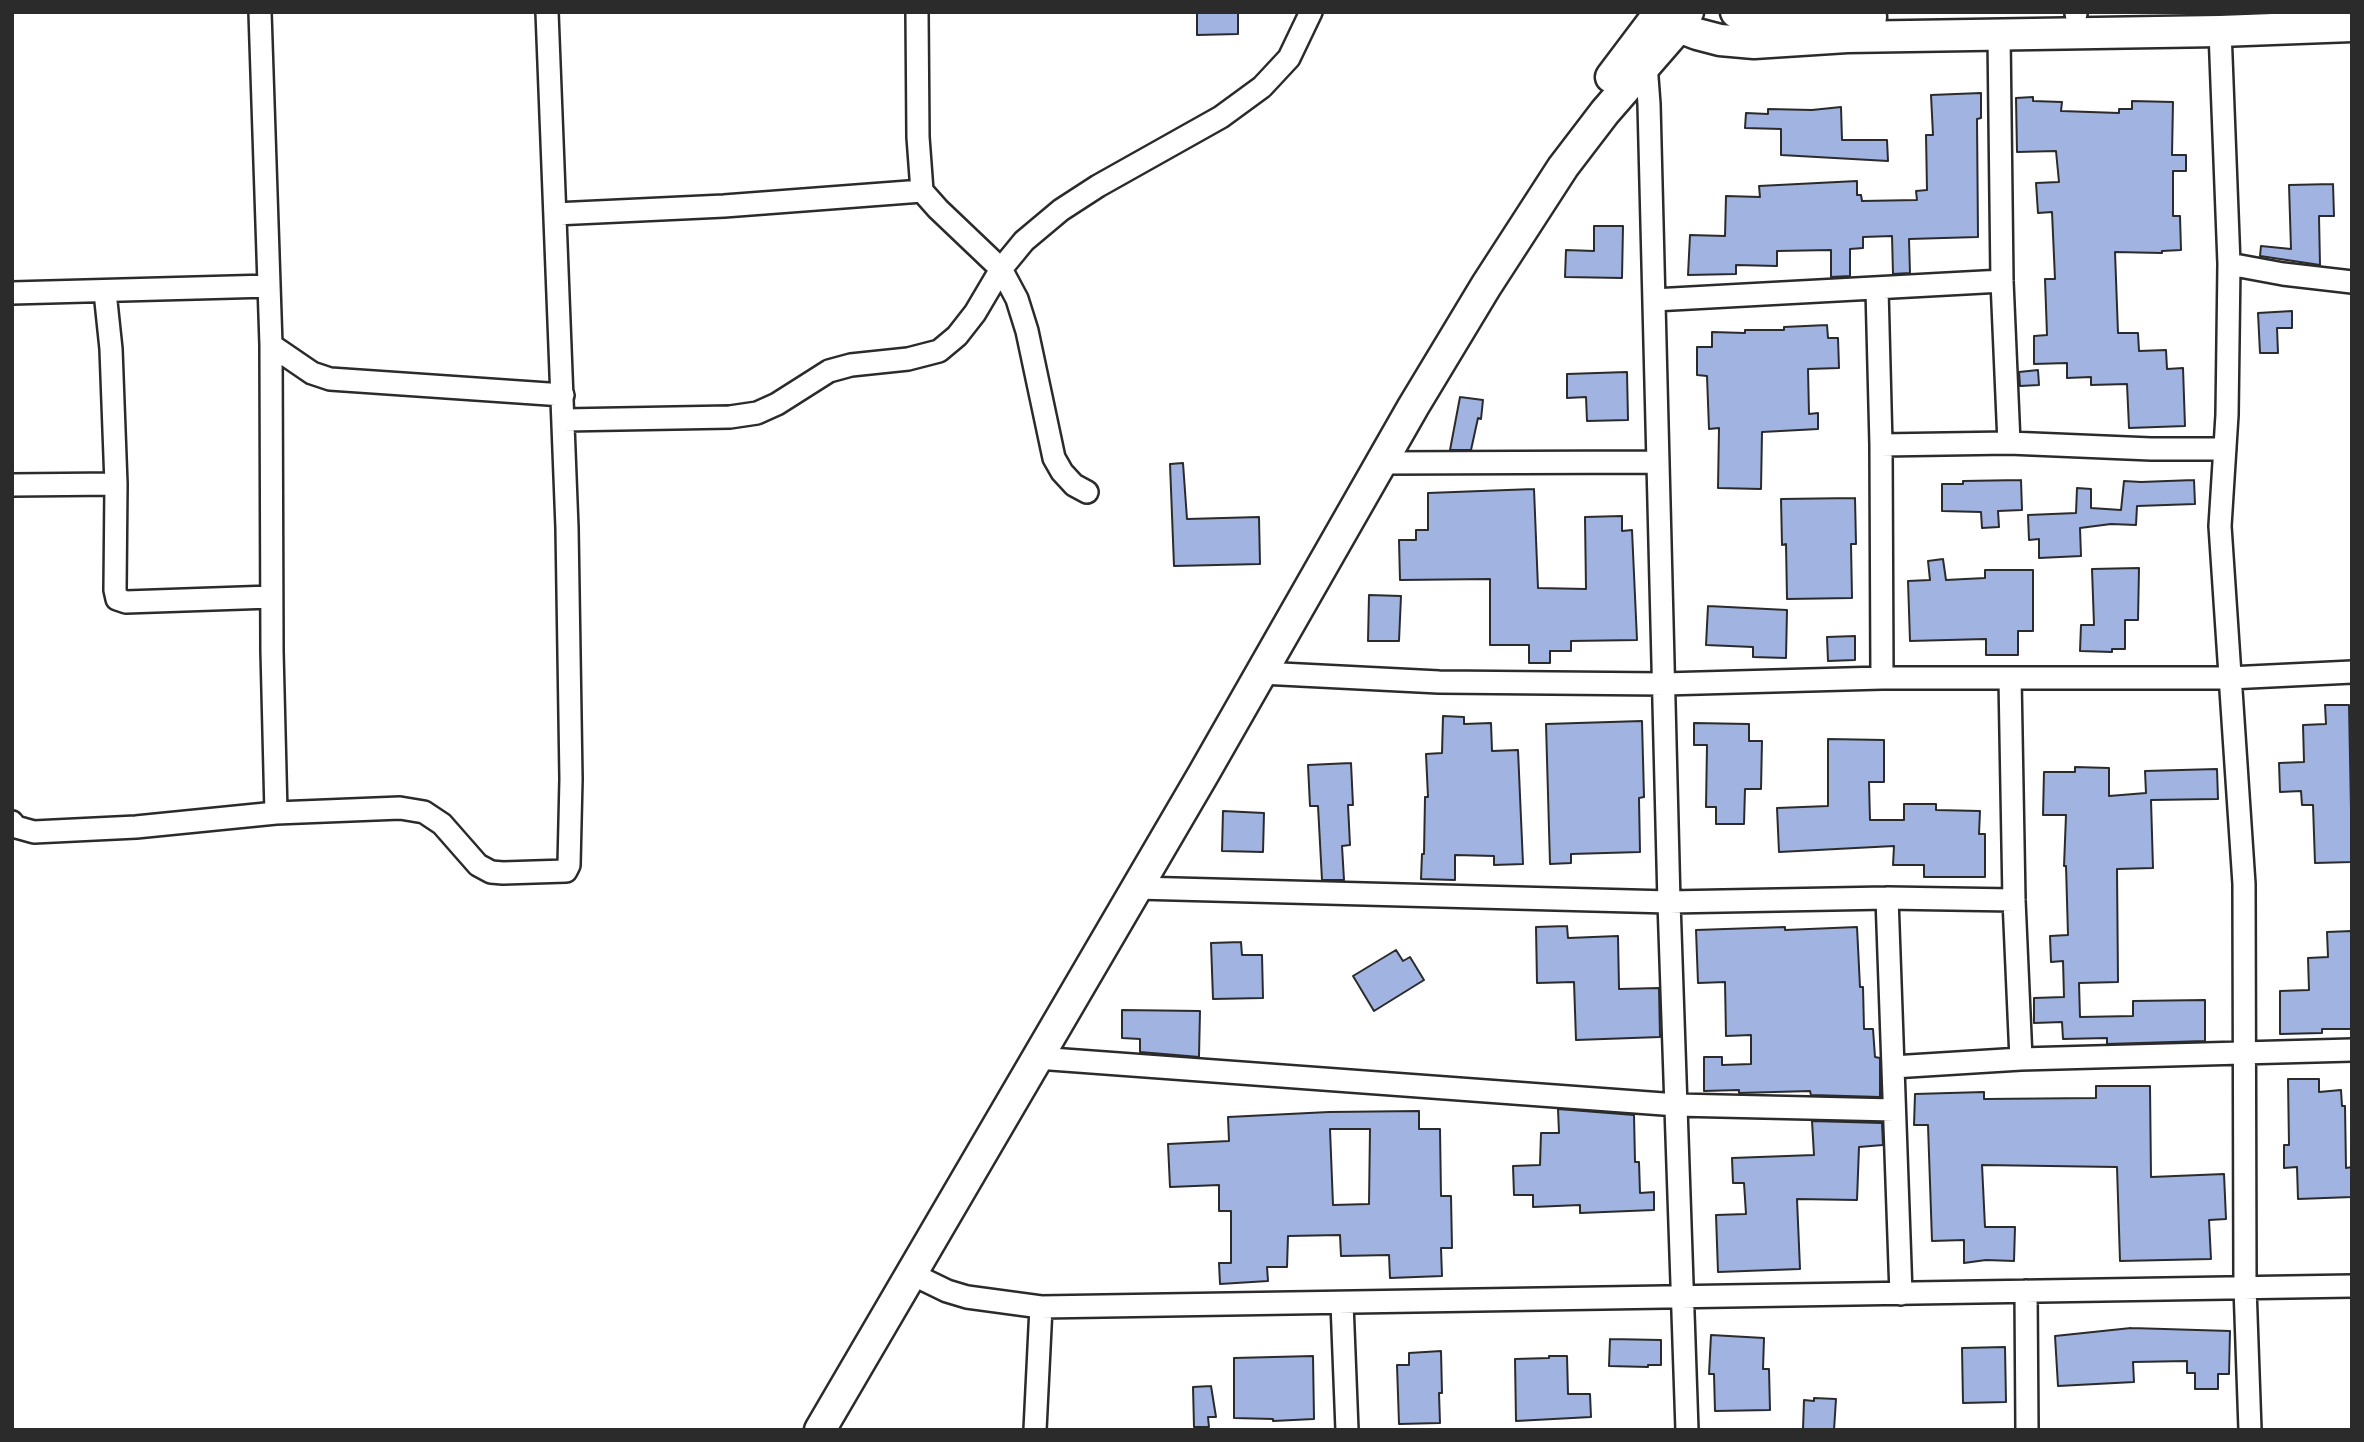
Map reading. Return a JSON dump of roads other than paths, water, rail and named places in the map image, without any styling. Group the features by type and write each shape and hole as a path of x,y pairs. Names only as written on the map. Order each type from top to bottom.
{"street":[{"path":"260,12 271,345 271,597 275,813"},
{"path":"12,822 16,827 47,831 136,827 275,813 400,808 424,812 442,824 478,865 491,872 566,871 569,865 571,779 564,420 547,12"},
{"path":"917,12 918,137 922,191 1000,269 1017,299 1027,331 1054,458 1068,478 1087,492"},
{"path":"564,420 730,417 757,413 777,404 829,371 850,365 908,359 939,351 957,336 975,313 1000,269 1024,241 1061,210 1098,186 1221,117 1262,87 1289,58 1311,12"},
{"path":"1736,12 1762,18 2141,12"},
{"path":"804,1430 981,1138 1156,827 1401,402 1550,162 1671,16 1697,34 1720,40 1754,43 1847,37 2220,31 2352,26"},
{"path":"2220,31 2229,264 2225,449 2220,526 2244,884 2245,1287 2249,1430"},
{"path":"1998,35 2002,281 2009,443"},
{"path":"1640,55 1649,104 1668,902 1687,1430"},
{"path":"820,1430 912,1274 981,1138 1037,1058 1486,286 1640,55"},
{"path":"555,214 724,206 922,191"},
{"path":"2229,264 2352,282"},
{"path":"1654,300 2002,281"},
{"path":"12,293 268,286"},
{"path":"1877,289 1882,678"},
{"path":"105,292 111,349 117,599 126,602 271,597"},
{"path":"271,345 312,373 330,379 563,395"},
{"path":"1881,445 2009,443 2225,449"},
{"path":"1382,463 1657,462"},
{"path":"12,485 116,484"},
{"path":"1261,673 1439,682 1664,684 1882,678 2229,678 2352,673"},
{"path":"2010,678 2014,900 2021,1059"},
{"path":"1137,888 1668,902 1887,898 2014,900"},
{"path":"1887,898 1901,1294"},
{"path":"1893,1067 2021,1059 2352,1050"},
{"path":"1037,1058 1677,1105 1894,1110"},
{"path":"912,1274 947,1291 967,1297 1041,1307 2352,1286"},
{"path":"2026,1291 2028,1430"},
{"path":"1341,1429 1342,1303"},
{"path":"1035,1430 1041,1307"}]}
